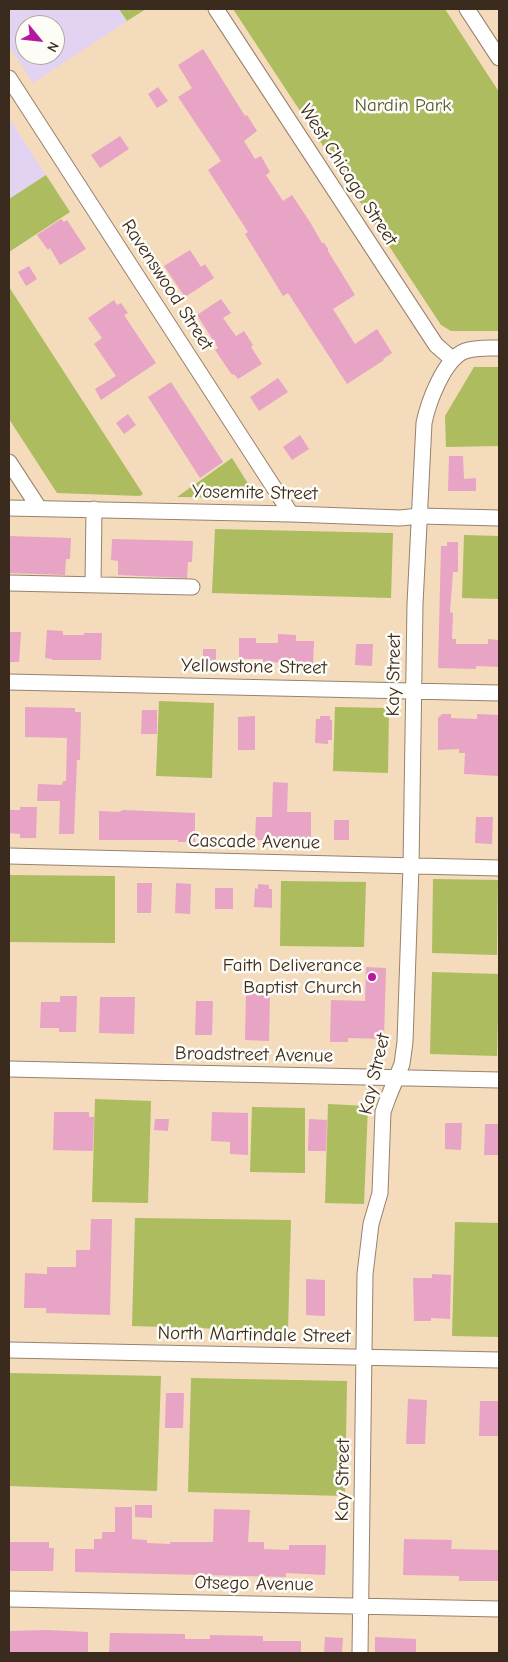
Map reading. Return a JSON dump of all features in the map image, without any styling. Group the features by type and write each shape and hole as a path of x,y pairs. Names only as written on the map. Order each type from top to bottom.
{"street":[{"name":"West Chicago Street","path":"216,9 436,345 452,359"},
{"path":"467,9 499,58"},
{"name":"Ravenswood Street","path":"9,78 291,514"},
{"path":"452,359 463,352 475,348 499,348"},
{"name":"Kay Street","path":"360,1653 366,1274 371,1224 380,1193 383,1112 402,1064 405,1042 411,866 415,604 424,423 428,406 452,359"},
{"path":"9,462 39,508"},
{"name":"Yosemite Street","path":"9,508 400,518 420,516 499,518"},
{"path":"93,585 94,509"},
{"path":"9,583 192,587"},
{"name":"Yellowstone Street","path":"9,682 499,693"},
{"name":"Cascade Avenue","path":"9,856 499,868"},
{"name":"Broadstreet Avenue","path":"9,1069 499,1080"},
{"name":"North Martindale Street","path":"9,1350 499,1360"},
{"name":"Otsego Avenue","path":"9,1598 499,1609"}],"shaded area":[{"path":"9,9 119,9 127,21 65,62 65,15 15,15 15,55 9,46"},
{"path":"21,65 60,65 33,83"},
{"path":"9,118 46,175 9,199"}],"green space":[{"path":"119,9 146,9 127,21"},
{"name":"Nardin Park","path":"233,9 445,9 499,92 499,331 451,331 441,325"},
{"path":"46,175 70,212 9,252 9,199"},
{"path":"9,287 143,494 140,496 57,493 9,419"},
{"path":"474,367 499,367 499,446 446,447 445,416"},
{"path":"232,458 257,498 177,497"},
{"path":"215,529 393,533 391,598 212,593"},
{"path":"464,535 499,536 499,599 462,598"},
{"path":"159,701 214,703 212,778 156,776"},
{"path":"335,707 389,708 388,773 333,771"},
{"path":"9,875 115,876 115,943 9,942"},
{"path":"433,879 498,880 497,955 432,953"},
{"path":"281,881 366,882 364,947 280,946"},
{"path":"432,972 499,974 497,1056 430,1054"},
{"path":"95,1099 151,1101 148,1203 92,1202"},
{"path":"328,1104 368,1106 364,1204 325,1203"},
{"path":"252,1107 305,1108 305,1173 250,1172"},
{"path":"135,1218 291,1220 288,1331 132,1326"},
{"path":"455,1222 499,1223 499,1337 452,1336"},
{"path":"9,1373 161,1376 157,1491 9,1486"},
{"path":"191,1378 347,1381 345,1496 188,1492"}],"building":[{"path":"203,49 245,116 247,115 257,131 244,141 255,159 261,156 270,172 266,175 283,201 292,195 322,243 328,249 355,295 333,309 355,344 377,329 392,353 347,384 288,293 283,296 245,234 248,232 208,170 221,161 178,97 192,88 178,65"},
{"path":"158,87 168,101 157,108 148,94"},
{"path":"120,136 129,149 100,168 91,155"},
{"path":"61,219 64,222 67,220 86,249 60,265 50,248 48,250 37,235"},
{"path":"190,250 201,267 205,264 214,278 185,297 164,266"},
{"path":"29,266 37,279 26,286 18,272"},
{"path":"221,299 231,313 223,318 236,336 244,331 253,345 251,347 262,364 238,379 234,374 232,375 215,350 218,348 197,315"},
{"path":"114,300 117,305 121,303 128,313 124,315 156,363 101,400 95,389 116,376 94,344 102,338 88,318"},
{"path":"278,378 288,392 259,411 250,397"},
{"path":"171,382 223,462 200,478 148,397"},
{"path":"128,414 136,425 124,434 116,423"},
{"path":"300,435 309,449 292,460 283,447"},
{"path":"449,456 463,456 464,479 476,478 476,491 448,491"},
{"path":"9,536 71,538 70,559 66,559 65,575 9,573"},
{"path":"112,539 193,541 192,562 188,562 187,578 118,575 118,561 111,560"},
{"path":"447,542 458,542 458,572 453,572 450,612 453,613 452,639 456,639 456,644 488,644 488,639 499,640 499,667 476,666 476,669 438,668 441,546 447,546"},
{"path":"47,630 63,631 63,635 102,633 101,660 52,660 45,658"},
{"path":"9,632 21,632 19,662 9,662"},
{"path":"278,634 296,635 296,641 314,641 313,666 297,665 297,663 263,662 263,659 239,659 239,638 256,638 256,643 278,643"},
{"path":"356,644 373,644 372,666 355,665"},
{"path":"203,649 216,649 216,661 203,661"},
{"path":"25,707 75,708 75,712 81,712 80,760 77,760 74,834 59,834 60,801 37,801 38,784 62,785 63,781 66,781 67,738 25,737"},
{"path":"142,710 157,710 157,734 141,734"},
{"path":"442,714 451,714 451,718 477,719 477,714 499,715 499,776 464,774 465,753 459,753 459,749 438,750 438,718"},
{"path":"255,716 255,750 238,750 238,717"},
{"path":"320,716 330,716 330,720 332,720 332,740 328,740 328,744 315,743 316,719 320,719"},
{"path":"273,782 288,783 287,812 311,812 311,845 275,844 275,840 255,840 256,817 272,817"},
{"path":"20,807 37,807 36,838 20,838 20,834 9,833 9,810 20,810"},
{"path":"123,810 195,813 195,842 178,842 178,840 99,840 99,811 119,812"},
{"path":"476,817 493,817 492,844 475,843"},
{"path":"334,820 349,820 349,840 334,840"},
{"path":"137,883 152,883 151,913 137,913"},
{"path":"176,883 191,884 190,914 175,913"},
{"path":"258,884 269,885 269,889 272,889 272,908 254,907 255,888 258,889"},
{"path":"215,888 233,888 233,909 215,909"},
{"path":"366,967 386,968 384,1039 348,1038 348,1042 330,1042 331,1000 365,1001"},
{"path":"246,993 270,993 269,1041 245,1040"},
{"path":"60,996 77,996 76,1032 59,1032 59,1028 40,1028 41,1002 60,1002"},
{"path":"100,997 135,997 134,1034 99,1033"},
{"path":"196,1001 213,1001 212,1035 195,1035"},
{"path":"54,1112 89,1112 89,1117 94,1117 93,1151 53,1150"},
{"path":"212,1112 248,1113 248,1155 230,1154 230,1142 211,1141"},
{"path":"155,1119 169,1119 168,1131 154,1130"},
{"path":"309,1119 327,1120 326,1151 308,1151"},
{"path":"445,1123 462,1123 461,1150 445,1149"},
{"path":"485,1124 499,1124 499,1155 484,1155"},
{"path":"91,1219 112,1219 110,1315 46,1313 46,1308 24,1308 25,1273 47,1274 47,1267 76,1267 76,1250 90,1250"},
{"path":"432,1274 451,1275 450,1319 431,1318 431,1321 414,1321 413,1278 432,1278"},
{"path":"306,1279 325,1280 325,1316 306,1315"},
{"path":"166,1393 184,1393 183,1428 165,1428"},
{"path":"408,1399 427,1400 425,1444 406,1444"},
{"path":"480,1401 499,1401 499,1436 479,1436"},
{"path":"135,1505 152,1505 152,1518 135,1517"},
{"path":"115,1507 132,1507 132,1539 147,1540 147,1543 170,1544 170,1542 213,1542 214,1509 250,1510 248,1542 264,1542 264,1549 289,1550 289,1545 326,1545 325,1575 286,1573 286,1577 75,1572 75,1549 94,1549 94,1539 102,1539 102,1532 115,1532"},
{"path":"404,1539 452,1540 451,1549 499,1550 499,1581 459,1581 459,1576 403,1575"},
{"path":"9,1542 49,1542 49,1548 54,1548 53,1571 9,1571"},
{"path":"9,1631 88,1632 88,1653 9,1653"},
{"path":"110,1633 185,1634 185,1639 210,1639 210,1635 263,1636 263,1641 301,1641 301,1653 109,1653"},
{"path":"325,1637 343,1638 342,1653 324,1653"},
{"path":"375,1637 416,1639 416,1653 375,1653"}],"place":[{"name":"Faith Deliverance Baptist Church","path":"372,977"}]}
